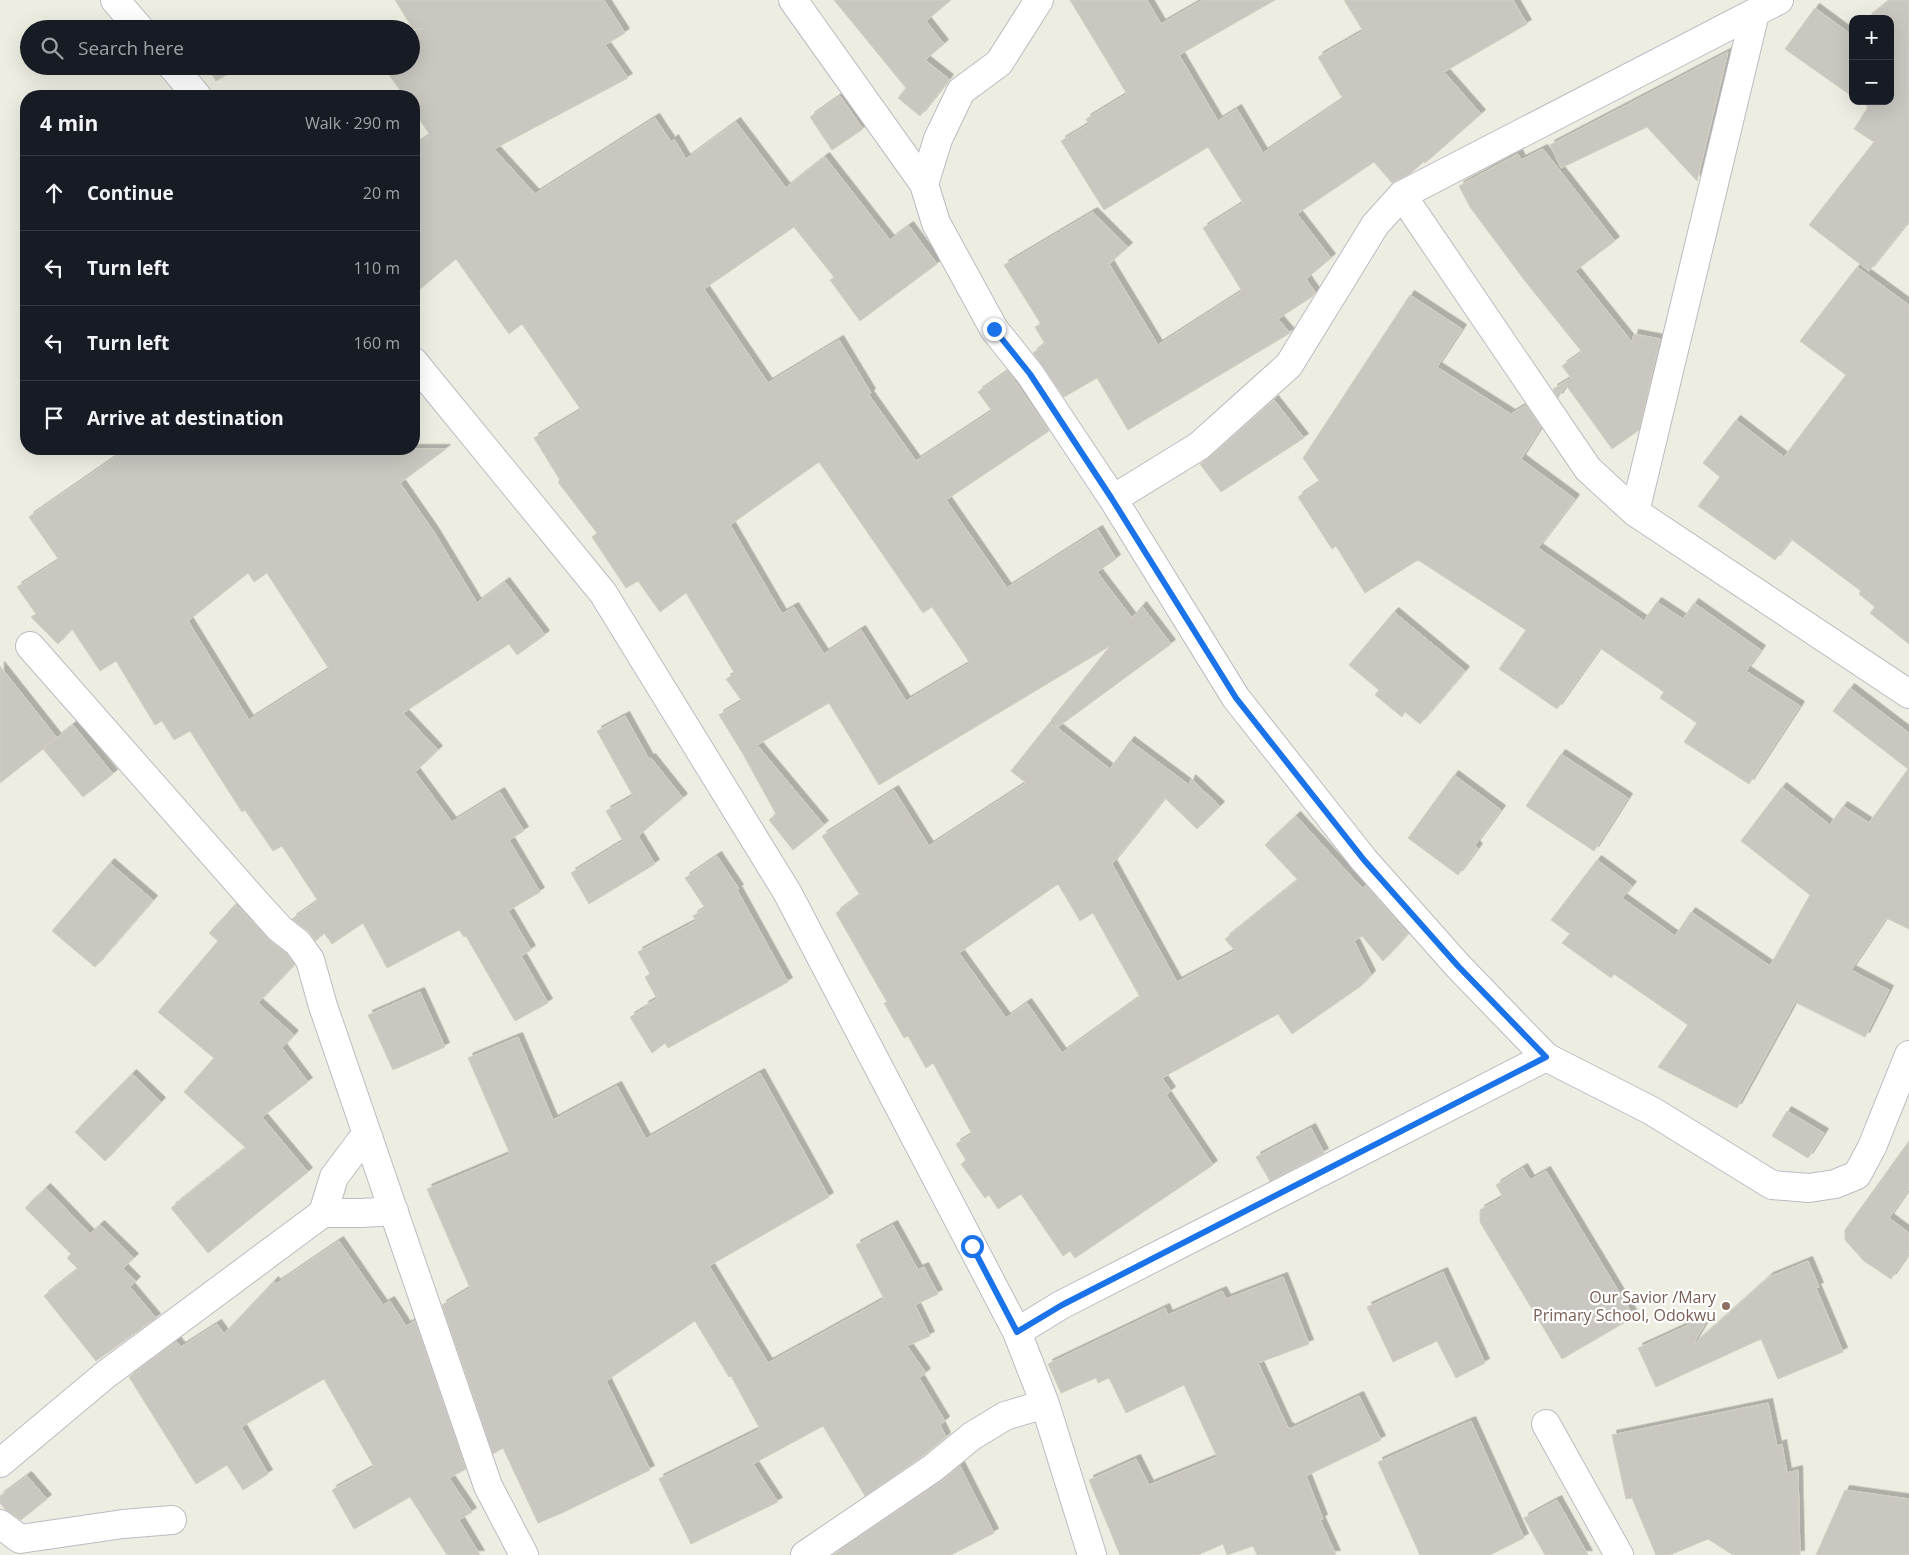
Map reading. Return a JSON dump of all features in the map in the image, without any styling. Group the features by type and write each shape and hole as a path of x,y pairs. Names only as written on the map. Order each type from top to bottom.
{"street":[{"path":"116,0 133,20"},
{"path":"793,0 924,184 936,223 994,329 1030,374 1112,499 1236,698 1364,860 1458,966 1546,1057 1652,1111 1772,1185 1809,1188 1835,1184 1857,1175 1872,1147 1909,1055"},
{"path":"924,184 938,139 960,91 999,63 1039,0"},
{"path":"1112,499 1199,446 1290,365 1375,225 1402,195 1779,0"},
{"path":"1635,512 1755,13"},
{"path":"180,75 192,90"},
{"path":"1402,195 1588,470 1635,512 1909,694"},
{"path":"420,369 603,594 787,892 1017,1332 1045,1404 1092,1555"},
{"path":"30,646 251,898 280,929 298,943 310,960 323,1006 488,1486 524,1555"},
{"path":"1017,1332 1062,1305 1546,1057"},
{"path":"0,1463 105,1375 323,1213 334,1177 361,1141 369,1139"},
{"path":"323,1213 394,1211"},
{"path":"805,1555 933,1468 972,1436 1005,1416 1045,1404"},
{"path":"1546,1424 1619,1555"},
{"path":"0,1524 20,1539 123,1524 172,1520"}],"building":[{"path":"395,0 604,0 625,33 605,45 628,78 494,149 535,194 655,118 671,142 674,139 686,159 736,122 786,188 825,157 890,240 909,226 937,264 860,321 830,280 834,277 794,227 704,289 768,383 839,340 871,393 869,395 916,461 992,411 978,392 1008,371 1049,431 946,500 1007,588 1098,530 1116,559 1097,572 1132,618 1142,606 1171,644 1058,727 1051,720 1110,646 879,785 829,703 757,745 824,825 793,850 769,820 776,814 719,715 742,701 726,679 735,674 686,593 660,612 638,581 626,588 592,537 597,533 558,482 560,480 534,438 581,410 522,324 509,334 456,259 420,289 420,142 430,135 420,120 420,90 400,90 389,75 420,75 420,30 422,29 420,29 420,20 407,20","holes":["819,462 923,613 932,607 970,663 906,701 861,630 824,654 794,607 782,614 730,525"]},
{"path":"834,0 951,0 926,21 944,44 925,60 949,79 920,116 898,98 906,88"},
{"path":"1070,0 1147,0 1161,24 1203,0 1275,0 1179,55 1218,121 1237,109 1263,153 1343,99 1318,57 1363,31 1344,0 1513,0 1527,24 1444,72 1481,114 1425,163 1424,161 1411,173 1392,183 1374,162 1297,214 1331,258 1306,279 1315,292 1313,296 1278,319 1290,333 1128,430 1097,378 1064,397 1033,353 1045,344 1035,327 1041,324 1004,265 1093,212 1128,247 1109,264 1158,345 1242,291 1203,228 1243,203 1208,147 1104,210 1061,141 1089,124 1086,119 1127,94"},
{"path":"1890,0 1909,0 1909,221 1869,271 1809,225 1874,142 1854,129 1868,107 1865,105 1894,105 1894,15 1872,15"},
{"path":"1815,8 1849,33 1849,94 1785,49"},
{"path":"1728,52 1697,181 1647,127 1561,168 1550,145"},
{"path":"212,75 226,75 216,81"},
{"path":"840,96 863,129 832,150 810,117"},
{"path":"1543,149 1615,241 1575,271 1632,342 1634,334 1660,339 1639,430 1612,449 1566,385 1558,398 1553,389 1571,378 1562,366 1582,352 1525,281 1470,207 1459,186 1518,154 1521,160"},
{"path":"1857,267 1909,305 1909,644 1870,613 1875,607 1859,594 1861,591 1791,539 1775,560 1698,506 1720,477 1703,463 1736,420 1784,457 1846,375 1800,341"},
{"path":"1410,295 1462,329 1437,367 1511,414 1526,405 1541,427 1521,459 1575,499 1538,548 1644,621 1657,602 1683,619 1694,603 1761,650 1746,671 1800,706 1749,784 1684,742 1697,723 1660,698 1664,692 1600,648 1557,709 1499,669 1526,630 1418,560 1365,593 1336,546 1332,549 1298,497 1320,482 1303,458"},
{"path":"1274,400 1304,438 1221,492 1200,464"},
{"path":"420,449 446,449 400,483 434,532 477,603 505,582 545,635 517,655 509,644 403,713 438,750 415,772 452,822 500,792 524,831 509,840 540,892 508,911 531,950 521,956 548,1003 515,1021 466,936 464,937 459,930 387,968 363,923 332,944 324,933 316,941 308,931 292,919 318,901 282,846 273,851 245,810 242,812 190,731 174,740 162,721 155,725 116,661 100,671 72,629 58,644 31,617 36,614 17,587 59,560 29,517 118,455 420,455","holes":["248,573 254,582 267,573 329,669 249,720 188,621"]},
{"path":"1394,612 1465,671 1420,724 1405,712 1402,717 1375,695 1379,690 1349,665"},
{"path":"0,666 57,738 0,783"},
{"path":"1850,688 1909,733 1909,929 1886,918 1851,970 1889,990 1865,1037 1795,1002 1737,1108 1658,1067 1688,1025 1614,974 1611,978 1562,943 1570,934 1551,920 1597,860 1632,886 1622,898 1675,936 1691,912 1770,966 1810,895 1741,841 1782,787 1830,825 1843,806 1869,823 1908,769 1833,711"},
{"path":"625,716 649,759 651,758 683,798 638,836 655,864 589,904 571,873 623,841 606,811 633,796 597,731"},
{"path":"1050,722 1110,769 1130,741 1189,785 1191,779 1220,806 1197,829 1165,798 1112,864 1177,982 1235,951 1225,939 1298,880 1265,845 1296,816 1363,889 1366,885 1408,934 1383,961 1362,936 1354,941 1371,975 1361,986 1292,1034 1278,1014 1162,1078 1171,1091 1166,1095 1213,1165 1075,1258 1070,1251 1063,1256 1021,1194 998,1209 989,1195 985,1198 961,1164 966,1160 956,1144 972,1134 933,1063 926,1068 908,1036 904,1038 884,1003 887,1002 836,913 860,895 822,836 894,790 929,846 1026,783 1011,771","holes":["1058,884 1080,921 1093,913 1140,997 1062,1053 1027,1003 1006,1018 959,953"]},
{"path":"73,725 113,774 83,797 43,749"},
{"path":"1561,754 1628,798 1594,851 1526,806"},
{"path":"1454,775 1501,810 1475,845 1478,848 1458,875 1408,838"},
{"path":"717,856 739,889 737,890 788,982 668,1048 665,1043 652,1053 630,1017 657,999 645,977 650,974 638,952 696,921 693,916 705,908 685,878"},
{"path":"110,863 153,900 95,967 52,931"},
{"path":"236,904 269,940 287,954 294,965 258,1003 294,1035 282,1048 308,1082 262,1117 308,1172 208,1253 171,1208 246,1148 184,1092 214,1058 158,1012 218,941 209,933"},
{"path":"420,992 445,1047 393,1070 368,1015"},
{"path":"518,1037 553,1120 617,1086 646,1139 760,1073 829,1197 709,1266 768,1363 884,1299 856,1245 893,1225 918,1270 924,1267 938,1294 915,1305 930,1336 907,1346 926,1373 919,1378 945,1421 940,1425 946,1437 924,1455 865,1496 823,1426 753,1464 778,1502 691,1544 659,1479 760,1429 731,1376 729,1377 695,1321 606,1381 650,1470 538,1523 503,1448 493,1454 442,1305 470,1288 427,1189 510,1154 468,1058"},
{"path":"132,1074 161,1102 105,1161 75,1132"},
{"path":"1787,1111 1824,1133 1808,1158 1772,1136"},
{"path":"1311,1128 1324,1153 1270,1181 1256,1157"},
{"path":"1909,1141 1909,1189 1889,1218 1909,1233 1909,1253 1891,1279 1864,1261 1845,1240 1845,1230"},
{"path":"1523,1168 1530,1180 1546,1171 1634,1317 1562,1359 1480,1222 1480,1210 1503,1197 1496,1185"},
{"path":"46,1188 90,1234 100,1225 134,1258 123,1268 136,1281 130,1287 156,1318 96,1361 44,1296 78,1269 67,1258 71,1254 25,1208"},
{"path":"339,1241 383,1305 390,1301 406,1326 415,1321 466,1469 449,1478 472,1512 459,1520 480,1555 447,1555 410,1497 354,1529 332,1490 374,1467 324,1379 241,1427 268,1474 243,1490 227,1465 196,1484 129,1377 176,1341 181,1347 217,1324 224,1334 274,1281 276,1284"},
{"path":"1808,1261 1819,1287 1816,1288 1843,1352 1778,1379 1761,1339 1656,1387 1638,1348 1710,1315 1692,1346 1769,1277"},
{"path":"1443,1272 1485,1363 1456,1378 1437,1341 1393,1362 1367,1307"},
{"path":"1283,1277 1309,1344 1258,1363 1288,1428 1290,1429 1359,1396 1381,1440 1306,1476 1323,1519 1320,1520 1336,1555 1257,1555 1253,1546 1227,1555 1223,1544 1198,1555 1120,1555 1089,1480 1136,1459 1149,1485 1217,1457 1184,1385 1126,1413 1109,1378 1098,1383 1096,1378 1061,1393 1048,1364 1165,1308 1168,1315 1222,1291 1226,1299"},
{"path":"1768,1403 1777,1446 1782,1444 1787,1473 1798,1470 1800,1555 1733,1555 1708,1539 1670,1555 1656,1555 1632,1498 1626,1499 1612,1435"},
{"path":"1471,1421 1524,1538 1490,1555 1420,1555 1378,1462"},
{"path":"960,1466 994,1533 951,1555 833,1555 942,1481"},
{"path":"27,1476 47,1499 21,1520 6,1510 0,1503 0,1496"},
{"path":"1845,1490 1909,1499 1909,1555 1816,1555"},
{"path":"1557,1500 1588,1555 1545,1555 1524,1518"}],"place":[{"name":"Our Savior /Mary Primary School, Odokwu","path":"1726,1306"}],"route":[{"path":"972,1246 1017,1332 1062,1305 1546,1057 1458,966 1364,860 1236,698 1112,499 1030,374 994,329"}]}
